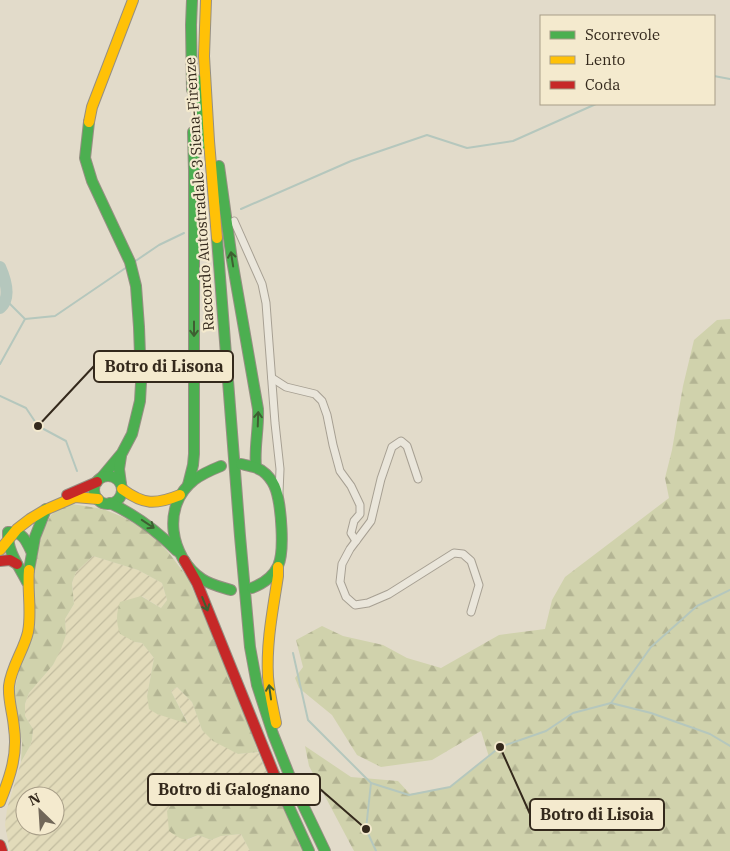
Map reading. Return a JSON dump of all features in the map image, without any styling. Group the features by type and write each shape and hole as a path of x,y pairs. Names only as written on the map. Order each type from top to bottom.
{"main road":[{"path":"110,503 120,497 119,465 122,453 133,430 140,401 139,327 136,286 130,262 92,181 85,158 92,107 133,0"},
{"path":"188,485 194,454 192,0"},
{"name":"Raccordo Autostradale 3 Siena-Firenze","path":"198,0 196,40 198,112 240,626 251,692 261,726 283,781 316,851"},
{"name":"Raccordo Autostradale 3 Siena-Firenze","path":"206,0 204,56 209,141 240,536 252,656 272,734 292,782 325,851"},
{"path":"211,0 209,31 214,128 232,260 258,409 259,420 255,454 260,470 273,484 278,499 282,555 278,567 268,656 271,699 287,756 332,851"},
{"path":"98,499 95,491 100,480 122,453"},
{"path":"241,464 260,470"},
{"path":"221,466 203,474 188,485 180,495 174,511 172,526 182,556 197,583 275,777 310,851"},
{"path":"0,550 6,536 18,520 111,476 136,500 147,503 161,502 180,495"},
{"path":"6,536 45,507 73,498 98,499 126,510 162,535 203,580 231,590"},
{"path":"0,802 12,772 14,760 15,734 9,690 11,678 28,632 28,585 31,551 45,507"},
{"path":"6,536 24,536 31,551"},
{"path":"6,536 11,551 28,585"},
{"path":"0,561 10,560 17,564"},
{"path":"252,588 269,579 278,567"},
{"path":"0,846 2,851"}],"street":[{"path":"234,220 264,291 268,315 280,479 278,499"},
{"path":"272,378 286,386 315,394 322,402 327,415 340,470 351,486 360,505 360,514 354,521 351,533 356,541"},
{"path":"418,479 407,446 401,442 392,447 381,479 371,521 350,549 342,564 340,582 346,597 355,605 368,603 389,594 454,553 463,554 471,561 479,585 471,612"},
{"path":"260,470 276,469 279,462"}],"shaded area":[{"path":"93,556 138,570 162,583 167,600 161,608 142,596 135,642 142,643 154,658 147,696 188,723 171,691 177,687 192,702 202,730 238,754 258,752 273,787 247,791 235,781 211,792 179,794 188,840 198,835 211,840 221,836 241,834 250,851 10,851 5,825 7,809 21,762 32,740 33,729 25,716 25,704 29,693 53,665 66,635 65,619 74,604 72,583 76,572"}],"green space":[{"path":"730,319 730,851 354,851 309,766 305,746 351,777 398,781 410,794 450,787 489,757 481,731 432,760 381,767 357,755 332,715 299,688 295,678 303,667 296,640 322,626 343,636 383,645 407,658 441,668 499,635 545,629 552,600 565,577 669,498 665,478 694,340 717,320"},
{"path":"72,504 103,509 123,517 151,533 188,578 244,712 258,752 238,754 213,741 202,730 192,702 177,687 171,691 188,724 157,714 149,709 147,696 154,658 142,643 135,642 120,634 117,614 120,602 141,596 161,608 167,600 162,583 138,570 93,556 76,572 72,583 74,604 65,619 66,635 61,649 53,665 29,693 25,704 25,716 33,729 30,746 21,762 22,743 14,692 19,670 33,631 33,585 38,548 51,515 59,509"},
{"path":"236,780 247,791 273,787 303,851 250,851 241,834 221,836 211,840 198,835 189,839 183,839 169,831 167,811 179,794 211,792"}],"waterway":[{"path":"715,76 730,79"},
{"path":"241,209 351,161 427,135 467,148 513,141 594,105"},
{"path":"134,262 159,245 184,233"},
{"path":"0,267 6,288 5,302 0,308"},
{"path":"25,319 55,316 127,267"},
{"path":"0,364 25,319 6,300"},
{"path":"0,396 26,408 38,426 66,441 77,471"},
{"path":"293,653 308,720 371,783 409,795 450,787 500,747 546,731 573,713 611,703 651,647 697,606 730,590"},
{"path":"611,703 651,713 710,734 730,746"},
{"path":"371,783 366,829 376,851"}],"traffic: fast":[{"path":"192,0 192,90"},
{"path":"197,80 201,145"},
{"path":"89,122 85,158 92,181 130,262 136,286 139,327 140,401 132,434 122,453 102,477"},
{"path":"188,485 194,454 193,132"},
{"path":"219,166 232,260 258,409 256,467"},
{"path":"217,238 250,647 257,685 273,734 292,782 325,851"},
{"path":"121,456 119,469 121,484"},
{"path":"241,464 260,470 270,479 276,490 281,517 282,540 278,566 267,580 252,588"},
{"path":"221,466 194,480 184,491 177,503 174,531 177,545 191,569 205,581 231,590"},
{"path":"108,476 118,480 122,490 118,500 108,504 98,500 94,490 98,480 108,476"},
{"path":"110,503 146,524 177,551"},
{"path":"29,570 35,537 46,509"},
{"path":"8,532 20,535 31,551"},
{"path":"8,533 11,552 27,582"},
{"path":"274,774 309,851"}],"traffic: slow":[{"path":"89,122 92,107 133,0"},
{"path":"206,0 204,56 217,238"},
{"path":"122,489 143,501 150,502 163,501 180,495"},
{"path":"0,550 17,529 45,510 75,497 98,499"},
{"path":"276,723 269,688 268,664 269,639 278,567"},
{"path":"0,802 14,756 15,738 9,686 12,672 28,632 30,617 29,570"}],"traffic: jam":[{"path":"67,495 97,482"},
{"path":"0,561 10,560 17,564"},
{"path":"184,560 197,583 274,774"},
{"path":"0,845 2,851"}],"place":[{"name":"Botro di Lisona","path":"38,426"},
{"name":"Botro di Lisoia","path":"500,747"},
{"name":"Botro di Galognano","path":"366,829"}]}
